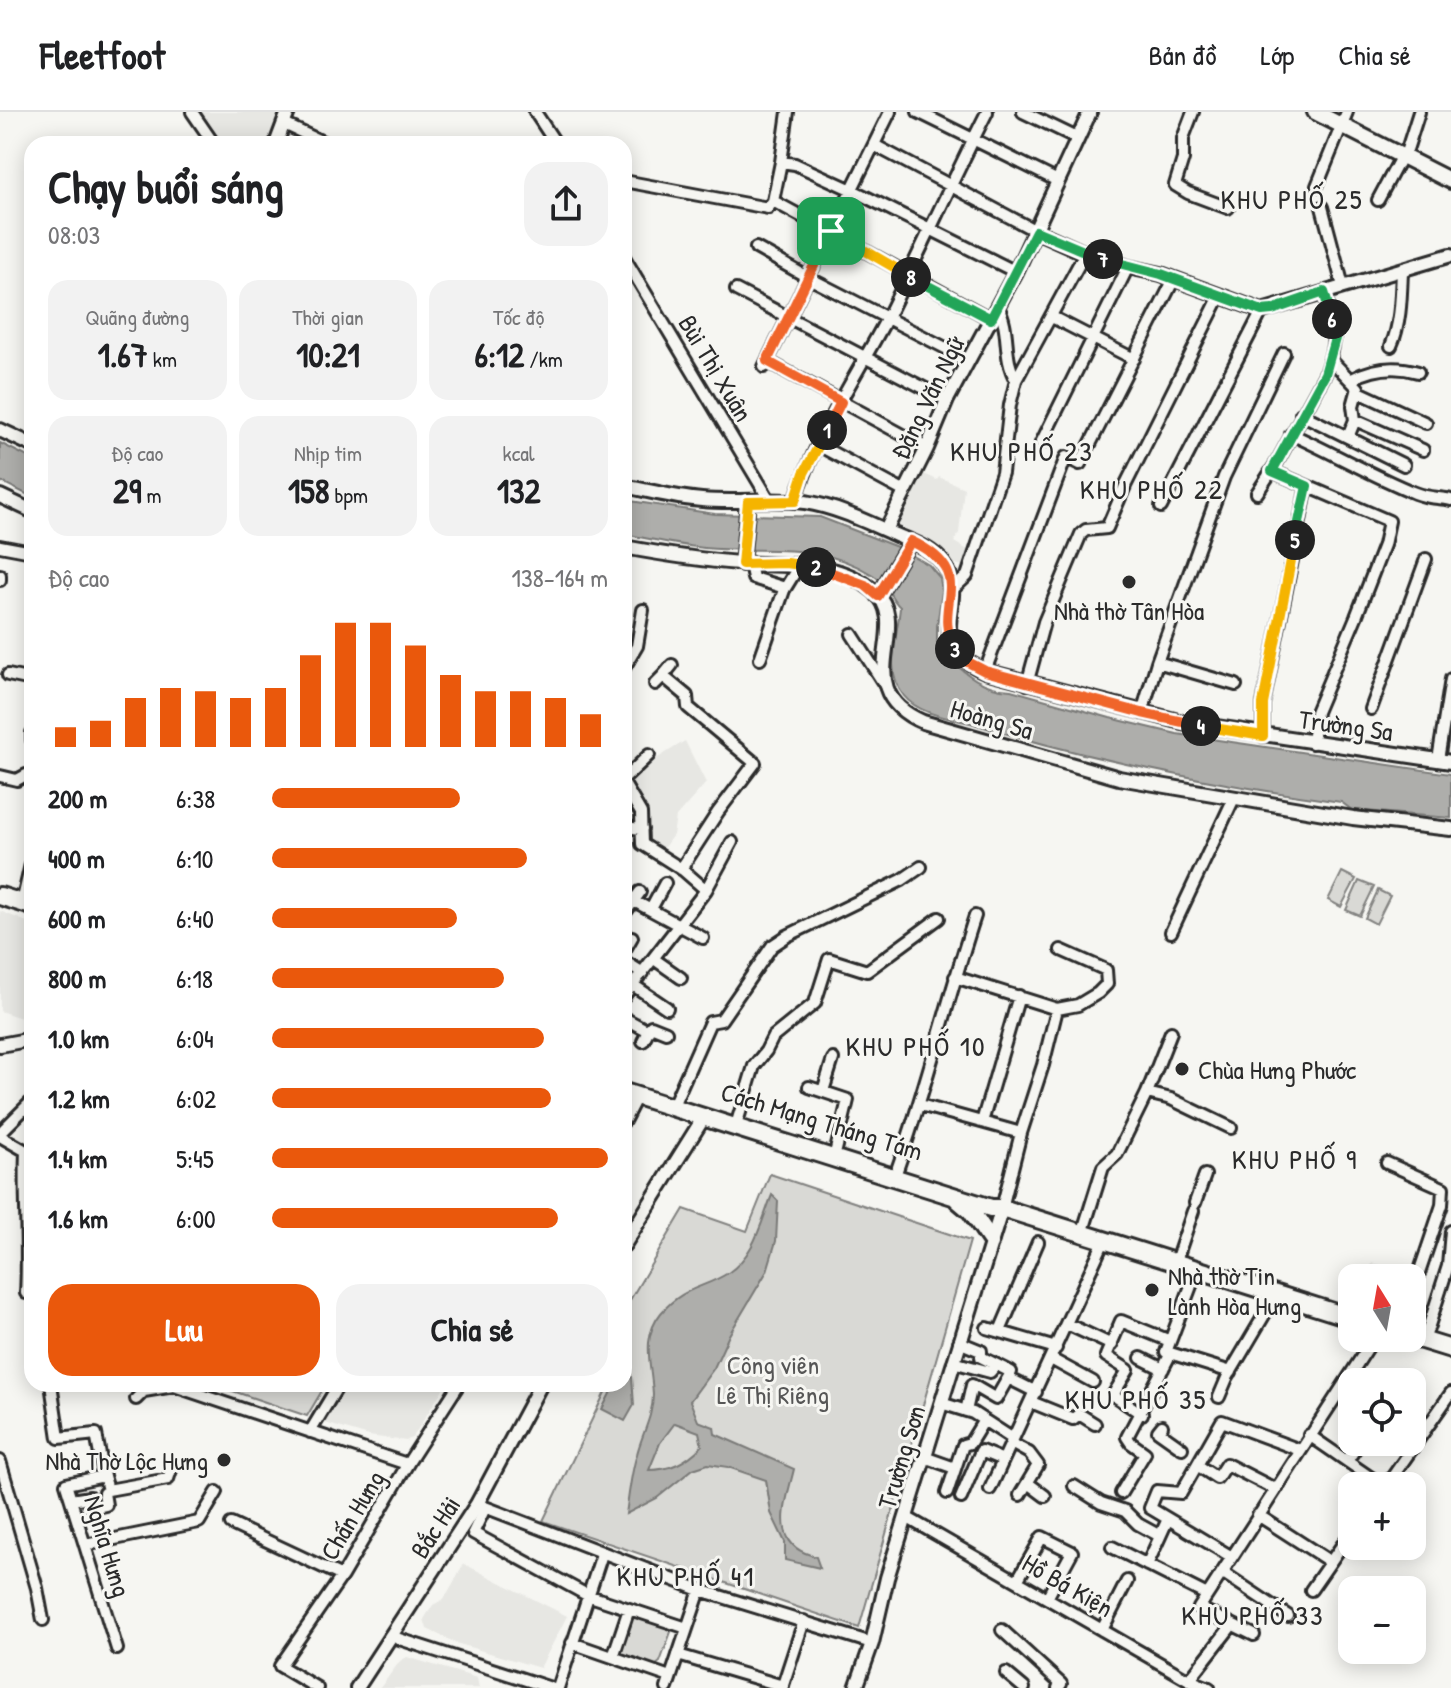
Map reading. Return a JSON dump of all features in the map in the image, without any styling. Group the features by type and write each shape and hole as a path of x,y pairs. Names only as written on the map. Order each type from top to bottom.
{"main road":[{"path":"1315,112 1451,181"},
{"path":"0,896 24,903"},
{"name":"Cách Mạng Tháng Tám","path":"632,1087 996,1201 1002,1208"},
{"name":"Cách Mạng Tháng Tám","path":"632,1094 1338,1314"},
{"path":"954,1196 971,1211 990,1239"},
{"path":"1426,1341 1451,1349"}],"street":[{"path":"192,112 208,136"},
{"path":"535,112 551,136"},
{"path":"632,182 768,208 773,201 788,112"},
{"path":"890,112 766,364 927,448"},
{"path":"918,112 1058,181"},
{"path":"795,501 804,473 887,318 987,112"},
{"path":"1023,112 1077,138"},
{"name":"Đặng Văn Ngữ","path":"886,530 947,400 1016,272 1090,112"},
{"path":"1193,112 1183,138 1183,159 1175,185 1228,208"},
{"path":"1317,186 1347,112"},
{"path":"1378,200 1402,158 1419,112"},
{"path":"286,118 314,136"},
{"path":"874,145 1036,231 1085,253 1174,279 1262,311 1451,255"},
{"path":"781,162 795,164 852,190 1016,272"},
{"path":"773,201 907,275 994,313 1006,322 1009,367 1016,380"},
{"path":"1322,207 1343,286"},
{"path":"756,248 969,360"},
{"path":"951,591 967,576 1002,473 1016,380 1085,253"},
{"path":"1041,443 1128,267"},
{"name":"Bùi Thị Xuân","path":"632,270 770,501"},
{"path":"1391,346 1401,302 1402,270"},
{"path":"985,671 1066,457 1080,464 1174,279"},
{"path":"736,290 947,400"},
{"path":"1257,493 1325,374 1330,359 1336,335 1324,292"},
{"path":"1027,684 1044,622 1081,534 1086,530 1107,528 1220,296"},
{"path":"1161,507 1262,311"},
{"path":"1052,317 1134,359"},
{"path":"1142,713 1157,662 1224,477 1284,353"},
{"path":"1330,359 1356,383 1359,392 1353,406 1355,420 1348,437"},
{"path":"1352,379 1367,370 1380,368 1403,368 1418,372"},
{"path":"1359,392 1426,423"},
{"path":"1301,414 1404,465"},
{"path":"1355,420 1423,450"},
{"path":"0,430 24,441"},
{"path":"1291,434 1415,493 1437,501 1445,498 1451,500"},
{"path":"820,446 905,492"},
{"path":"1272,471 1389,521 1384,545 1361,606 1316,712 1312,743"},
{"path":"1263,736 1265,694 1307,486"},
{"name":"Trường Sa","path":"632,488 748,508 770,501 795,501 837,510 886,530 908,546 934,554 944,564 949,576 948,626 952,643 964,660 985,671 1142,713 1263,736 1445,761"},
{"path":"0,496 24,507"},
{"path":"748,508 745,560 753,578 785,588"},
{"path":"0,546 24,550"},
{"path":"887,689 884,663 889,624 881,591 908,546"},
{"path":"632,548 800,564 881,591"},
{"path":"1371,709 1426,559"},
{"path":"760,659 785,588 800,564"},
{"path":"632,654 637,646 643,610"},
{"path":"852,634 887,689"},
{"path":"1157,662 1236,685"},
{"path":"655,684 672,665"},
{"path":"8,675 24,678"},
{"path":"663,676 687,696 688,707 755,763 681,869"},
{"path":"1445,761 1451,679"},
{"name":"Hoàng Sa","path":"887,689 903,711 923,722 1119,778 1353,818 1451,829"},
{"path":"632,773 649,755"},
{"path":"0,776 17,780 24,776"},
{"path":"632,797 641,813 642,844 681,869 706,890"},
{"path":"1171,932 1234,798"},
{"path":"632,828 642,829"},
{"path":"667,1008 633,985 706,890 732,842"},
{"path":"675,1101 710,1022 721,1020 772,946 902,880 921,867"},
{"path":"651,909 665,883"},
{"path":"632,903 637,896 651,909 703,938"},
{"path":"897,1170 920,1105 975,916"},
{"path":"738,1119 754,1066 773,1037 815,1003 829,959 867,971 939,918"},
{"path":"955,977 1057,1009 1078,1005 1107,984 1106,970 1061,950"},
{"path":"654,959 681,978"},
{"path":"632,966 643,973"},
{"path":"982,1122 1019,996"},
{"path":"1002,1208 1057,1009"},
{"path":"632,1025 646,1036 651,1026 666,1032"},
{"path":"1082,1234 1103,1167 1117,1154 1147,1093 1171,1032"},
{"path":"0,1045 24,1040"},
{"path":"823,1091 833,1059"},
{"path":"809,1087 843,1097 849,1104 836,1150"},
{"path":"1147,1093 1171,1099 1231,1128"},
{"path":"920,1105 1021,1133"},
{"path":"24,1109 0,1134 24,1150"},
{"path":"632,1232 704,1117"},
{"path":"1387,1163 1443,1188 1442,1205 1422,1264"},
{"path":"1175,1264 1205,1175"},
{"name":"Trường Sơn","path":"856,1688 872,1643 887,1578 990,1239 1002,1208"},
{"path":"1426,1320 1448,1266 1451,1231"},
{"path":"990,1489 1104,1241"},
{"path":"1000,1331 1038,1242"},
{"path":"1197,1270 1166,1352 1231,1372"},
{"path":"1219,1397 1276,1295"},
{"path":"1142,1414 1113,1395 1128,1370 1106,1356 1121,1321 1170,1341"},
{"path":"1067,1324 1112,1345"},
{"path":"987,1328 1056,1348"},
{"path":"959,1342 981,1351 981,1357 1011,1372 996,1399 972,1385 966,1411"},
{"path":"1121,1493 1145,1453 1127,1437 1142,1414 1170,1353"},
{"path":"1141,1358 1163,1369"},
{"path":"1051,1359 1093,1382"},
{"path":"953,1362 990,1372 996,1365"},
{"path":"1008,1378 1033,1397 1073,1419 1079,1414 1095,1424"},
{"name":"Nghĩa Hưng","path":"52,1392 59,1438 96,1434 104,1476 66,1484 117,1649"},
{"path":"136,1399 143,1392"},
{"path":"194,1392 407,1464"},
{"path":"310,1432 334,1392"},
{"name":"Chấn Hưng","path":"317,1688 280,1666 342,1576 407,1464 454,1392"},
{"name":"Bắc Hải","path":"357,1688 481,1506 537,1392"},
{"path":"1426,1422 1451,1393"},
{"path":"1254,1635 1199,1608 1309,1435 1338,1397"},
{"path":"941,1403 984,1420 1029,1453 1038,1465 1020,1495"},
{"path":"947,1493 963,1445 970,1443 984,1420"},
{"path":"1232,1557 1167,1521 1150,1508 1157,1491 1181,1493 1222,1421 1300,1450"},
{"path":"1162,1426 1158,1431 1182,1448"},
{"path":"1309,1435 1363,1472"},
{"path":"961,1498 981,1451 1003,1460"},
{"path":"1347,1461 1350,1456"},
{"path":"924,1457 955,1468"},
{"path":"1197,1465 1217,1478 1226,1464 1275,1489"},
{"path":"71,1500 90,1497 93,1508 106,1505 104,1493 108,1490 168,1479 172,1467"},
{"path":"1,1471 37,1588 43,1620"},
{"path":"104,1476 108,1490"},
{"path":"1029,1484 1045,1496"},
{"path":"1074,1486 1101,1503 1125,1511 1138,1524 1160,1536"},
{"path":"85,1545 199,1522 217,1492"},
{"path":"687,1628 587,1595 473,1533 481,1506 700,1590 872,1643"},
{"path":"1258,1515 1326,1559 1328,1564"},
{"name":"Hồ Bá Kiện","path":"906,1517 1189,1680 1209,1688"},
{"path":"1147,1565 1167,1521"},
{"path":"231,1524 342,1576"},
{"path":"1017,1581 1042,1537 1072,1552 1047,1598"},
{"path":"1112,1547 1207,1595"},
{"path":"1311,1590 1338,1550"},
{"path":"558,1688 602,1554"},
{"path":"1222,1572 1288,1616"},
{"path":"1102,1630 1127,1581"},
{"path":"572,1643 613,1657 668,1682 700,1590"},
{"path":"613,1657 629,1609"},
{"path":"678,1655 783,1687 804,1621"},
{"path":"1189,1680 1232,1625"},
{"path":"1002,1630 1061,1684 1058,1688"},
{"path":"390,1636 551,1688"},
{"path":"1006,1673 1024,1688"}],"shaded area":[{"path":"201,112 281,112 271,136 218,136"},
{"path":"0,443 24,455 24,493 0,481"},
{"path":"920,472 964,488 959,533 954,542 971,552 966,567 955,564 938,545 900,526 897,518"},
{"path":"632,501 715,514 820,517 897,547 929,565 940,578 942,591 937,649 980,682 1177,734 1451,774 1451,818 1352,810 1341,802 1158,771 928,712 904,696 898,686 893,653 900,607 873,575 830,556 810,552 674,544 632,536"},
{"path":"685,741 706,783 676,817 673,835 662,850 648,839 632,799 632,774"},
{"path":"0,911 24,921 24,1019 0,1011"},
{"path":"772,1195 778,1201 776,1241 767,1271 729,1335 714,1368 690,1401 698,1421 714,1427 715,1434 794,1469 785,1508 785,1529 793,1545 816,1557 820,1568 785,1560 785,1542 771,1513 766,1480 728,1467 708,1464 693,1469 657,1498 626,1514 633,1469 653,1403 649,1343 655,1323 669,1304 737,1266 751,1248","holes":["675,1423 699,1432 702,1446 690,1456 671,1467 649,1470 660,1443"]},
{"path":"632,1377 634,1405 625,1421 602,1409 611,1392 632,1392"},
{"path":"343,1392 441,1392 413,1437 406,1441 369,1436 325,1423"},
{"path":"464,1564 567,1616 540,1668 456,1643 427,1629 424,1619 433,1605 444,1599"},
{"path":"407,1657 477,1678 479,1688 380,1688 400,1661"}],"green space":[{"path":"1342,872 1356,879 1341,907 1328,900"},
{"path":"1359,881 1374,887 1360,916 1346,910"},
{"path":"1378,890 1390,896 1376,924 1365,918"},
{"name":"Công viên Lê Thị Riêng","path":"770,1174 970,1241 859,1628 543,1521 605,1392 632,1392 632,1297 684,1209 747,1231"},
{"path":"236,1392 321,1392 307,1416"},
{"path":"631,1613 668,1624 672,1629 660,1662 655,1666 618,1653"}],"place":[{"name":"Nhà thờ Tân Hòa","path":"1129,582"},
{"name":"Chùa Hưng Phước","path":"1182,1069"},
{"name":"Nhà thờ Tin Lành Hòa Hưng","path":"1152,1290"},
{"name":"Nhà Thờ Lộc Hưng","path":"224,1460"}],"district":[{"name":"KHU PHỐ 25","path":"1292,199"},
{"name":"KHU PHỐ 23","path":"1022,451"},
{"name":"KHU PHỐ 22","path":"1152,489"},
{"name":"KHU PHỐ 10","path":"916,1046"},
{"name":"KHU PHỐ 9","path":"1295,1159"},
{"name":"KHU PHỐ 35","path":"1136,1399"},
{"name":"KHU PHỐ 41","path":"686,1576"},
{"name":"KHU PHỐ 33","path":"1253,1615"}],"route":[{"path":"831,231 991,319 1036,231 1085,253 1161,274 1262,311 1324,292 1336,335 1330,359 1325,374 1272,471 1307,486 1263,704 1263,736 1142,713 1048,690 974,667 957,652 949,635 951,591 946,568 934,554 911,541 878,596 865,585 815,566 742,564 748,502 795,501 804,473 841,402 767,361 831,231"}]}
